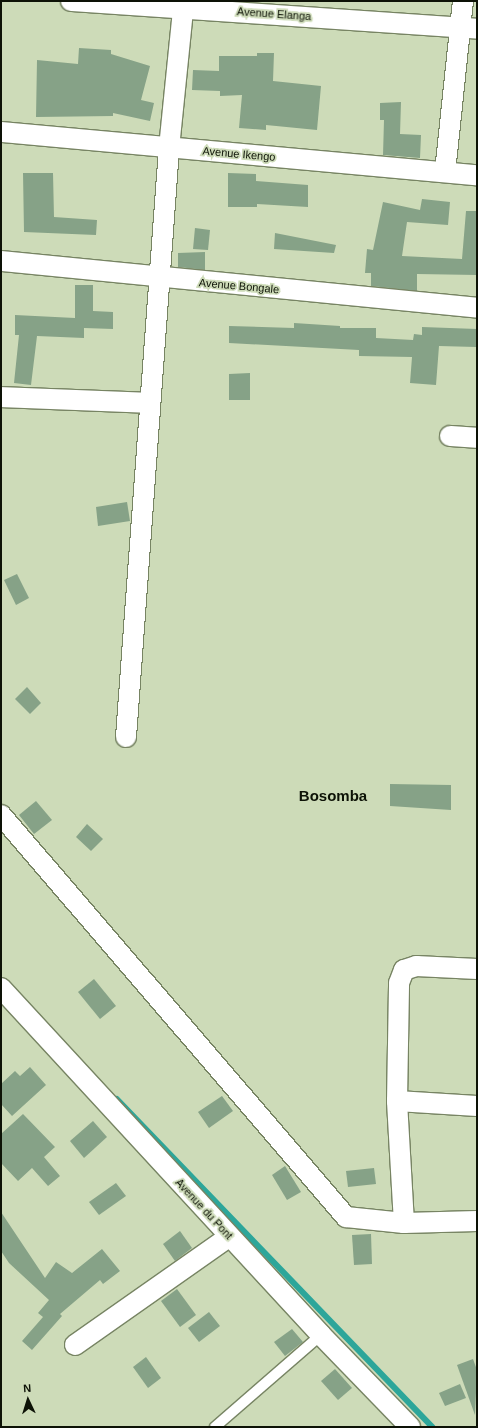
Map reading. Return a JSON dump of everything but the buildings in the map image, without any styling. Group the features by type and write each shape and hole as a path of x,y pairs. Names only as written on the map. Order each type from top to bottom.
{"street":[{"name":"Avenue Elanga","path":"71,1 184,5 469,28"},
{"path":"445,172 469,28 463,1"},
{"path":"126,736 149,403 169,148 184,5"},
{"name":"Avenue Ikengo","path":"1,132 477,174"},
{"name":"Avenue Bongale","path":"1,261 159,278 477,308"},
{"path":"1,397 149,403"},
{"path":"450,436 477,438"},
{"path":"1,815 346,1217 404,1223 477,1221"},
{"path":"404,1223 397,1101 399,983 404,970 416,966 477,969"},
{"name":"Avenue du Pont","path":"1,988 321,1335 410,1427"},
{"path":"397,1101 477,1106"},
{"path":"75,1345 230,1236"}],"lane":[{"path":"215,1427 321,1335"}],"waterway":[{"path":"117,1099 433,1427"}],"district":[{"name":"Bosomba","path":"333,796"}]}
